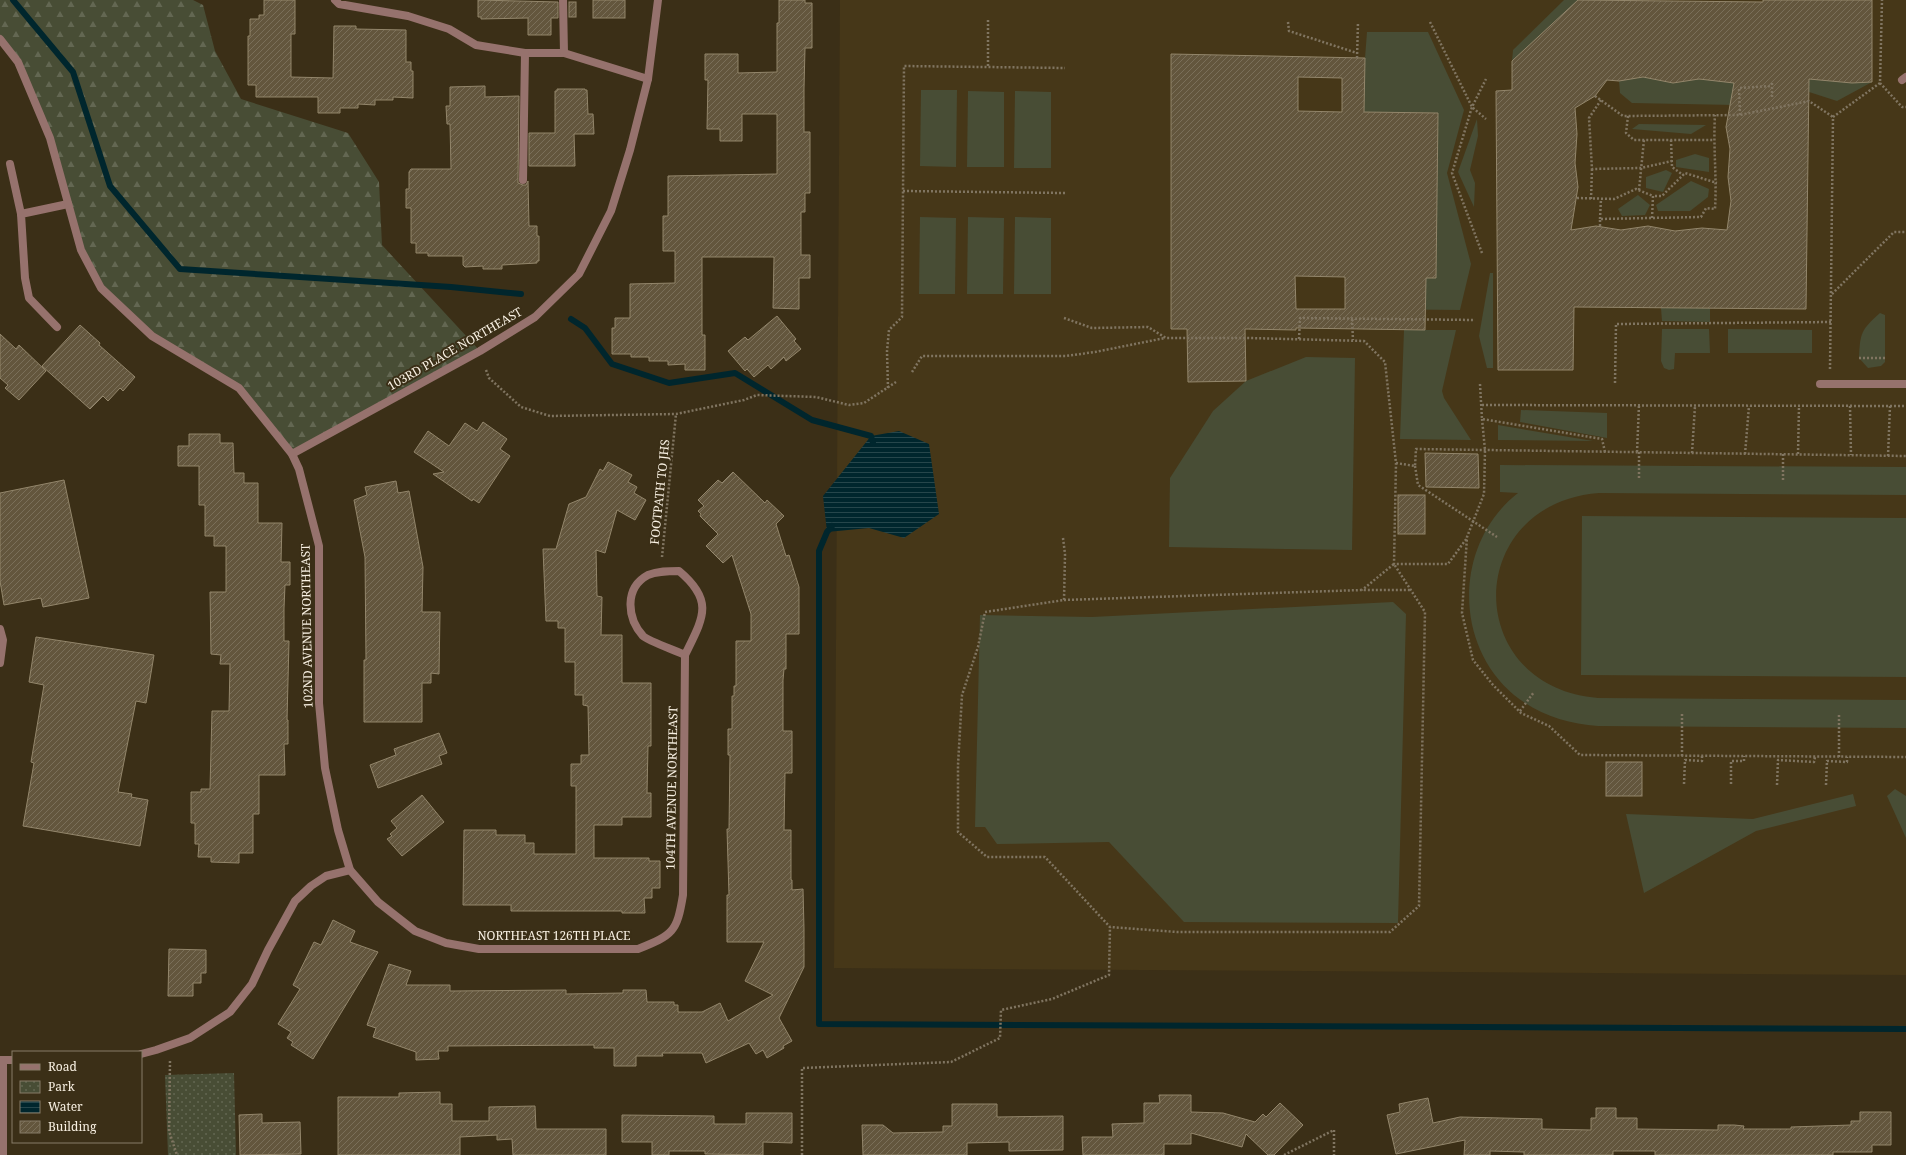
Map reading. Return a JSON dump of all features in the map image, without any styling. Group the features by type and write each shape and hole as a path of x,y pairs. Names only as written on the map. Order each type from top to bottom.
{"street":[{"path":"335,0 339,4 408,16 435,24 449,29 476,45 525,53 564,53 648,79"},
{"path":"563,0 564,53"},
{"name":"103RD PLACE NORTHEAST","path":"292,454 480,351 535,317 579,274 611,211 630,150 648,79 658,0"},
{"name":"102ND AVENUE NORTHEAST","path":"0,39 18,62 50,138 81,250 101,288 152,336 239,388 292,454 299,469 320,546 319,703 325,768 338,830 350,870"},
{"path":"523,180 525,53"},
{"path":"10,164 22,214 25,278 29,298 57,327"},
{"path":"22,214 68,204"},
{"path":"1820,384 1906,384"},
{"name":"104TH AVENUE NORTHEAST","path":"679,920 683,895 685,655 700,625 703,614 702,600 692,582 678,571 661,571 648,575 638,582 631,595 631,615 644,637 685,655"},
{"path":"0,630 2,640 0,663"},
{"path":"142,1054 190,1038 230,1012 252,984 268,950 295,901 311,886 326,876 350,870"},
{"name":"NORTHEAST 126TH PLACE","path":"350,870 378,902 415,931 446,943 479,949 638,949 657,942 671,933 679,920"},
{"path":"2,1060 3,1155"}],"path":[{"path":"1882,0 1880,83 1902,107 1906,107"},
{"path":"988,20 988,67"},
{"path":"1288,22 1289,31 1357,53"},
{"path":"1357,58 1358,22"},
{"path":"1430,22 1472,107 1486,119"},
{"path":"888,388 887,351 889,330 902,317 904,66 1065,68"},
{"path":"1482,254 1452,173 1472,107 1486,79"},
{"path":"1772,82 1772,97"},
{"path":"1833,117 1880,83"},
{"path":"1740,115 1740,88 1772,86"},
{"path":"1595,96 1623,116 1740,115 1809,101 1833,117"},
{"path":"1591,199 1592,170 1589,118 1601,100"},
{"path":"1600,219 1701,217 1706,208 1715,210 1717,183 1714,140 1715,115"},
{"path":"1628,116 1626,133 1634,140 1714,140"},
{"path":"1830,384 1833,117"},
{"path":"1639,190 1644,140"},
{"path":"1671,140 1672,167 1683,175"},
{"path":"1592,170 1641,168 1672,161"},
{"path":"1577,198 1614,199 1636,189 1653,196 1662,196 1685,173 1717,183"},
{"path":"903,192 1065,193"},
{"path":"1652,218 1653,196"},
{"path":"1600,226 1601,199"},
{"path":"1832,294 1894,232 1906,232"},
{"path":"1064,318 1092,328 1148,327 1166,338"},
{"path":"1299,339 1300,318 1475,320"},
{"path":"1352,319 1353,340"},
{"path":"1615,383 1616,324 1831,322"},
{"path":"912,372 922,356 1066,356 1095,352 1166,338 1364,341 1385,362 1396,463 1394,564 1412,590 1425,612 1419,906 1390,932 1177,932 1110,927 1045,857 987,857 958,832 958,765 962,695 978,647 985,612 1064,600 1362,590 1412,590"},
{"path":"1830,358 1835,358"},
{"path":"1859,358 1885,358"},
{"path":"486,370 489,378 521,407 550,416 676,414 744,400 757,395 816,397 849,405 864,403 896,382"},
{"path":"1362,590 1394,564 1448,564 1467,537 1484,494 1485,450 1480,384"},
{"path":"1482,405 1906,406"},
{"path":"1639,405 1639,479"},
{"path":"1692,453 1695,405"},
{"path":"1745,454 1749,406"},
{"path":"1798,454 1799,406"},
{"path":"1850,406 1851,455"},
{"path":"1888,456 1890,406"},
{"name":"FOOTPATH TO JHS","path":"661,571 676,414"},
{"path":"1482,419 1602,439 1605,452"},
{"path":"1497,537 1418,485 1415,466 1416,449 1906,456"},
{"path":"1783,454 1783,480"},
{"path":"1396,463 1415,466"},
{"path":"1467,537 1462,613 1473,660 1493,685 1520,711 1549,726 1580,755 1906,757"},
{"path":"1063,538 1064,600"},
{"path":"1520,711 1534,692"},
{"path":"1682,712 1682,756"},
{"path":"1838,757 1839,713"},
{"path":"1684,784 1685,760 1702,761 1702,756"},
{"path":"1731,784 1731,761 1744,761 1744,756"},
{"path":"1777,785 1778,760 1814,762 1815,757"},
{"path":"1826,785 1827,761 1847,762 1847,757"},
{"path":"802,1155 802,1068 951,1062 1000,1038 1001,1010 1052,1000 1109,975 1110,927"},
{"path":"170,1060 169,1132 177,1155"},
{"path":"1284,1155 1334,1130 1334,1155"}],"shaded area":[{"path":"840,0 1906,0 1906,975 834,968"}],"green space":[{"path":"0,0 193,0 203,5 215,51 241,99 348,133 379,182 382,245 480,351 292,454 239,388 152,336 101,288 81,250 50,138 18,62 0,39"},
{"path":"1564,0 1595,0 1512,61 1513,50"},
{"path":"1367,32 1428,32 1464,110 1447,173 1471,264 1460,310 1367,309 1410,278 1436,278 1438,113 1364,112"},
{"path":"1643,77 1673,83 1699,79 1736,80 1735,105 1632,103 1620,93 1619,81"},
{"path":"1811,79 1872,82 1837,101 1809,92 1780,97 1781,82"},
{"path":"921,90 957,90 956,167 920,166"},
{"path":"968,91 1004,92 1004,167 967,167"},
{"path":"1015,91 1051,92 1051,168 1014,168"},
{"path":"1477,119 1478,136 1470,170 1475,183 1474,207 1458,172"},
{"path":"1639,124 1706,125 1691,134 1632,129"},
{"path":"1695,154 1709,158 1709,172 1676,167 1676,160"},
{"path":"1666,170 1672,173 1663,192 1646,188 1646,177"},
{"path":"1691,181 1709,189 1708,197 1690,211 1658,211 1656,205"},
{"path":"1638,195 1650,205 1645,215 1622,216 1618,209"},
{"path":"920,217 956,218 955,294 919,294"},
{"path":"968,217 1004,218 1003,294 967,294"},
{"path":"1015,217 1051,218 1051,294 1014,294"},
{"path":"1490,273 1493,273 1493,368 1487,368 1479,336"},
{"path":"1661,308 1710,308 1710,322 1662,321"},
{"path":"1880,313 1885,315 1885,362 1881,366 1868,368 1859,358 1861,337 1865,328"},
{"path":"1662,329 1709,329 1710,353 1675,353 1674,369 1669,370 1664,368 1661,361"},
{"path":"1728,329 1812,330 1812,353 1728,353"},
{"path":"1404,330 1456,330 1442,391 1444,398 1471,440 1400,439"},
{"path":"1306,357 1355,358 1352,550 1169,547 1170,478 1213,411 1246,381"},
{"path":"1521,410 1607,413 1607,438 1520,422"},
{"path":"1498,425 1593,441 1498,440"},
{"path":"1500,465 1906,467 1906,495 1599,493 1554,505 1522,528 1503,560 1496,596 1502,631 1522,663 1553,686 1598,698 1906,700 1906,728 1598,726 1564,721 1533,708 1514,695 1494,673 1480,648 1471,621 1469,593 1473,565 1482,538 1497,514 1518,493 1500,492"},
{"path":"1582,516 1906,518 1906,677 1581,675"},
{"path":"1393,602 1406,614 1398,923 1184,922 1109,842 997,844 985,827 975,827 980,615 1092,617"},
{"path":"1895,789 1906,796 1906,838 1887,796"},
{"path":"1853,794 1856,806 1756,831 1644,893 1626,814 1753,819"},
{"path":"234,1073 236,1155 168,1155 165,1075"}],"water":[{"path":"899,431 929,444 939,514 904,538 869,528 827,532 823,496 871,436"}],"building":[{"path":"264,0 295,0 295,34 291,34 291,77 333,78 334,26 356,26 356,29 406,30 406,62 411,62 411,71 413,71 413,98 393,97 393,100 375,100 375,105 358,104 358,108 340,108 340,113 318,113 318,97 256,97 256,85 248,85 248,36 250,36 250,19 259,19 259,15 264,15"},
{"path":"478,0 558,2 558,18 551,18 551,35 528,35 528,18 481,19 481,17 478,17"},
{"path":"593,0 625,0 625,18 593,18"},
{"path":"779,0 805,0 805,3 812,3 812,48 805,48 804,88 804,132 810,132 810,193 805,193 805,212 801,212 801,255 810,255 810,278 799,278 799,309 773,308 774,257 702,257 702,335 705,335 705,370 685,370 685,364 668,365 668,361 649,361 649,357 631,357 631,354 612,354 612,328 615,328 615,318 630,318 630,284 675,283 675,251 663,251 663,216 668,216 668,176 777,174 777,114 742,114 742,141 720,141 720,129 707,129 708,80 705,80 705,54 738,54 738,73 777,72 777,23 779,23"},
{"path":"1578,0 1763,2 1763,0 1872,0 1872,82 1852,83 1809,79 1806,309 1574,307 1573,370 1498,370 1496,91 1512,90 1512,61","holes":["1643,77 1673,83 1699,79 1734,83 1726,127 1730,149 1728,177 1731,201 1727,230 1702,228 1675,231 1648,226 1621,230 1596,226 1571,230 1578,187 1575,163 1577,134 1575,108 1595,96 1607,80 1619,81"]},
{"path":"569,2 576,2 576,17 569,17"},
{"path":"1171,54 1365,58 1364,112 1438,113 1436,278 1426,278 1425,330 1296,328 1296,330 1245,329 1246,381 1188,382 1187,329 1171,329","holes":["1298,77 1342,78 1342,112 1298,111","1295,276 1345,277 1345,309 1296,309"]},
{"path":"485,86 485,97 519,96 518,183 526,185 528,181 529,226 537,226 537,236 539,236 539,261 537,261 537,263 502,265 502,269 483,269 483,266 465,267 463,265 463,256 428,256 428,253 416,253 416,243 411,243 411,208 406,208 406,189 409,189 409,172 411,169 451,169 450,124 447,124 446,106 450,106 450,87"},
{"path":"557,89 587,90 588,114 593,114 594,134 574,134 575,166 529,166 529,133 555,133 555,91 557,91"},
{"path":"777,316 796,339 794,341 801,349 786,361 784,357 771,369 768,365 754,377 747,369 745,371 728,351 745,337 748,340"},
{"path":"80,325 100,343 99,345 135,377 123,391 120,388 108,401 103,396 90,409 42,366"},
{"path":"0,334 16,349 19,345 46,371 19,400 5,388 8,385 0,378"},
{"path":"483,422 507,439 500,449 510,456 479,503 473,499 472,501 433,474 444,472 414,452 428,431 449,446 465,423 477,431"},
{"path":"189,434 220,434 220,443 233,443 234,473 244,473 244,483 258,483 258,523 282,523 281,562 290,562 290,585 285,585 284,608 284,641 289,641 287,720 288,744 284,744 285,775 259,775 259,814 253,814 253,853 239,853 239,863 211,862 211,857 198,857 199,844 195,844 195,823 191,823 191,792 201,792 201,789 210,789 212,711 229,711 230,664 220,664 221,655 211,654 210,592 226,592 226,546 214,546 214,536 205,536 205,505 199,505 199,466 178,466 178,446 189,446"},
{"path":"1425,453 1478,454 1479,488 1426,487"},
{"path":"608,462 632,475 628,482 637,487 634,493 646,500 635,520 617,510 605,553 596,550 597,596 602,597 601,635 622,635 622,683 651,683 651,746 648,746 647,793 651,793 651,817 622,817 622,825 594,825 594,858 649,858 649,861 660,861 660,888 652,888 652,898 644,898 645,913 622,913 622,911 511,911 511,905 463,905 464,830 496,830 496,835 525,835 525,843 534,843 534,854 576,854 576,786 571,786 571,764 581,764 581,755 589,755 588,706 583,705 583,695 575,695 575,662 565,662 565,628 558,628 558,621 546,621 543,549 556,549 569,504 586,497 600,469 603,471"},
{"path":"733,472 765,503 767,500 784,516 776,524 786,556 789,555 799,587 799,634 786,634 786,669 784,669 783,680 783,731 792,731 792,773 785,773 784,830 791,830 792,890 803,889 804,929 804,967 779,1018 792,1041 783,1046 784,1048 767,1058 763,1050 756,1054 749,1043 706,1063 702,1053 662,1053 663,1056 636,1056 636,1066 614,1066 614,1048 594,1048 594,1045 448,1046 448,1051 438,1051 439,1059 416,1060 416,1052 373,1037 376,1028 367,1025 389,964 411,971 406,985 450,985 450,991 566,990 566,994 623,993 623,990 646,990 647,1002 674,1002 674,1005 678,1005 678,1012 702,1012 720,1003 728,1021 773,995 745,981 764,942 727,942 727,895 729,895 727,829 729,829 730,755 728,755 728,729 732,729 732,696 734,696 734,686 736,686 736,641 751,641 751,614 732,555 723,563 706,546 718,534 700,516 701,514 698,511 704,506 698,500 718,480 722,483"},
{"path":"64,480 89,598 43,607 41,598 4,605 0,581 0,493"},
{"path":"396,481 398,493 409,491 423,567 422,612 440,612 439,674 431,673 431,683 422,683 422,722 364,722 364,660 366,660 365,557 354,500 367,495 365,487"},
{"path":"1398,495 1425,495 1425,534 1398,534"},
{"path":"36,637 154,655 146,703 136,701 118,792 132,794 131,797 148,800 140,846 23,826 34,763 31,762 44,685 29,682"},
{"path":"439,733 447,753 439,756 442,764 378,788 370,765 396,755 394,749"},
{"path":"1606,762 1642,762 1642,796 1606,796"},
{"path":"422,795 444,822 402,856 387,839 392,836 390,834 397,828 391,821"},
{"path":"333,920 355,931 350,942 378,952 313,1059 291,1045 293,1042 287,1038 291,1032 278,1024 300,989 293,985 314,942 321,945"},
{"path":"169,949 206,950 206,973 201,973 201,983 193,983 193,996 168,996"},
{"path":"440,1092 440,1104 452,1104 452,1121 489,1121 489,1107 535,1106 536,1129 606,1129 606,1155 513,1155 512,1139 497,1140 497,1135 460,1137 460,1155 338,1155 338,1097 399,1097 399,1093"},
{"path":"1159,1095 1191,1095 1191,1112 1223,1113 1255,1122 1263,1114 1266,1117 1280,1103 1303,1125 1274,1155 1268,1155 1246,1134 1242,1147 1191,1133 1191,1144 1164,1144 1164,1155 1083,1155 1082,1137 1113,1137 1112,1124 1144,1123 1144,1103 1160,1103"},
{"path":"1428,1098 1433,1123 1460,1117 1542,1119 1542,1129 1591,1130 1591,1118 1596,1118 1596,1108 1616,1108 1616,1118 1637,1118 1637,1129 1718,1130 1718,1125 1734,1125 1744,1126 1743,1129 1791,1129 1791,1127 1851,1125 1851,1121 1860,1121 1860,1112 1891,1112 1891,1145 1872,1145 1872,1152 1833,1152 1833,1155 1655,1155 1655,1151 1613,1151 1613,1155 1524,1155 1524,1152 1490,1151 1490,1155 1464,1155 1465,1140 1396,1154 1387,1115 1400,1112 1399,1104"},
{"path":"952,1104 997,1104 997,1117 1063,1116 1063,1150 1009,1151 1009,1142 967,1143 967,1155 863,1155 862,1125 883,1125 893,1133 943,1132 943,1126 952,1126"},
{"path":"746,1113 792,1113 792,1143 763,1142 763,1155 705,1154 705,1151 669,1151 669,1155 652,1155 652,1142 622,1142 622,1115 714,1116 714,1124 746,1124"},
{"path":"262,1114 262,1123 300,1122 301,1154 240,1155 239,1115"}],"waterway":[{"path":"13,0 73,72 110,186 180,269 451,287 521,294"},
{"path":"571,319 585,328 612,364 669,383 735,373 812,420 871,436 873,443"},
{"path":"832,526 827,532 819,551 819,1024 1906,1029"}]}
